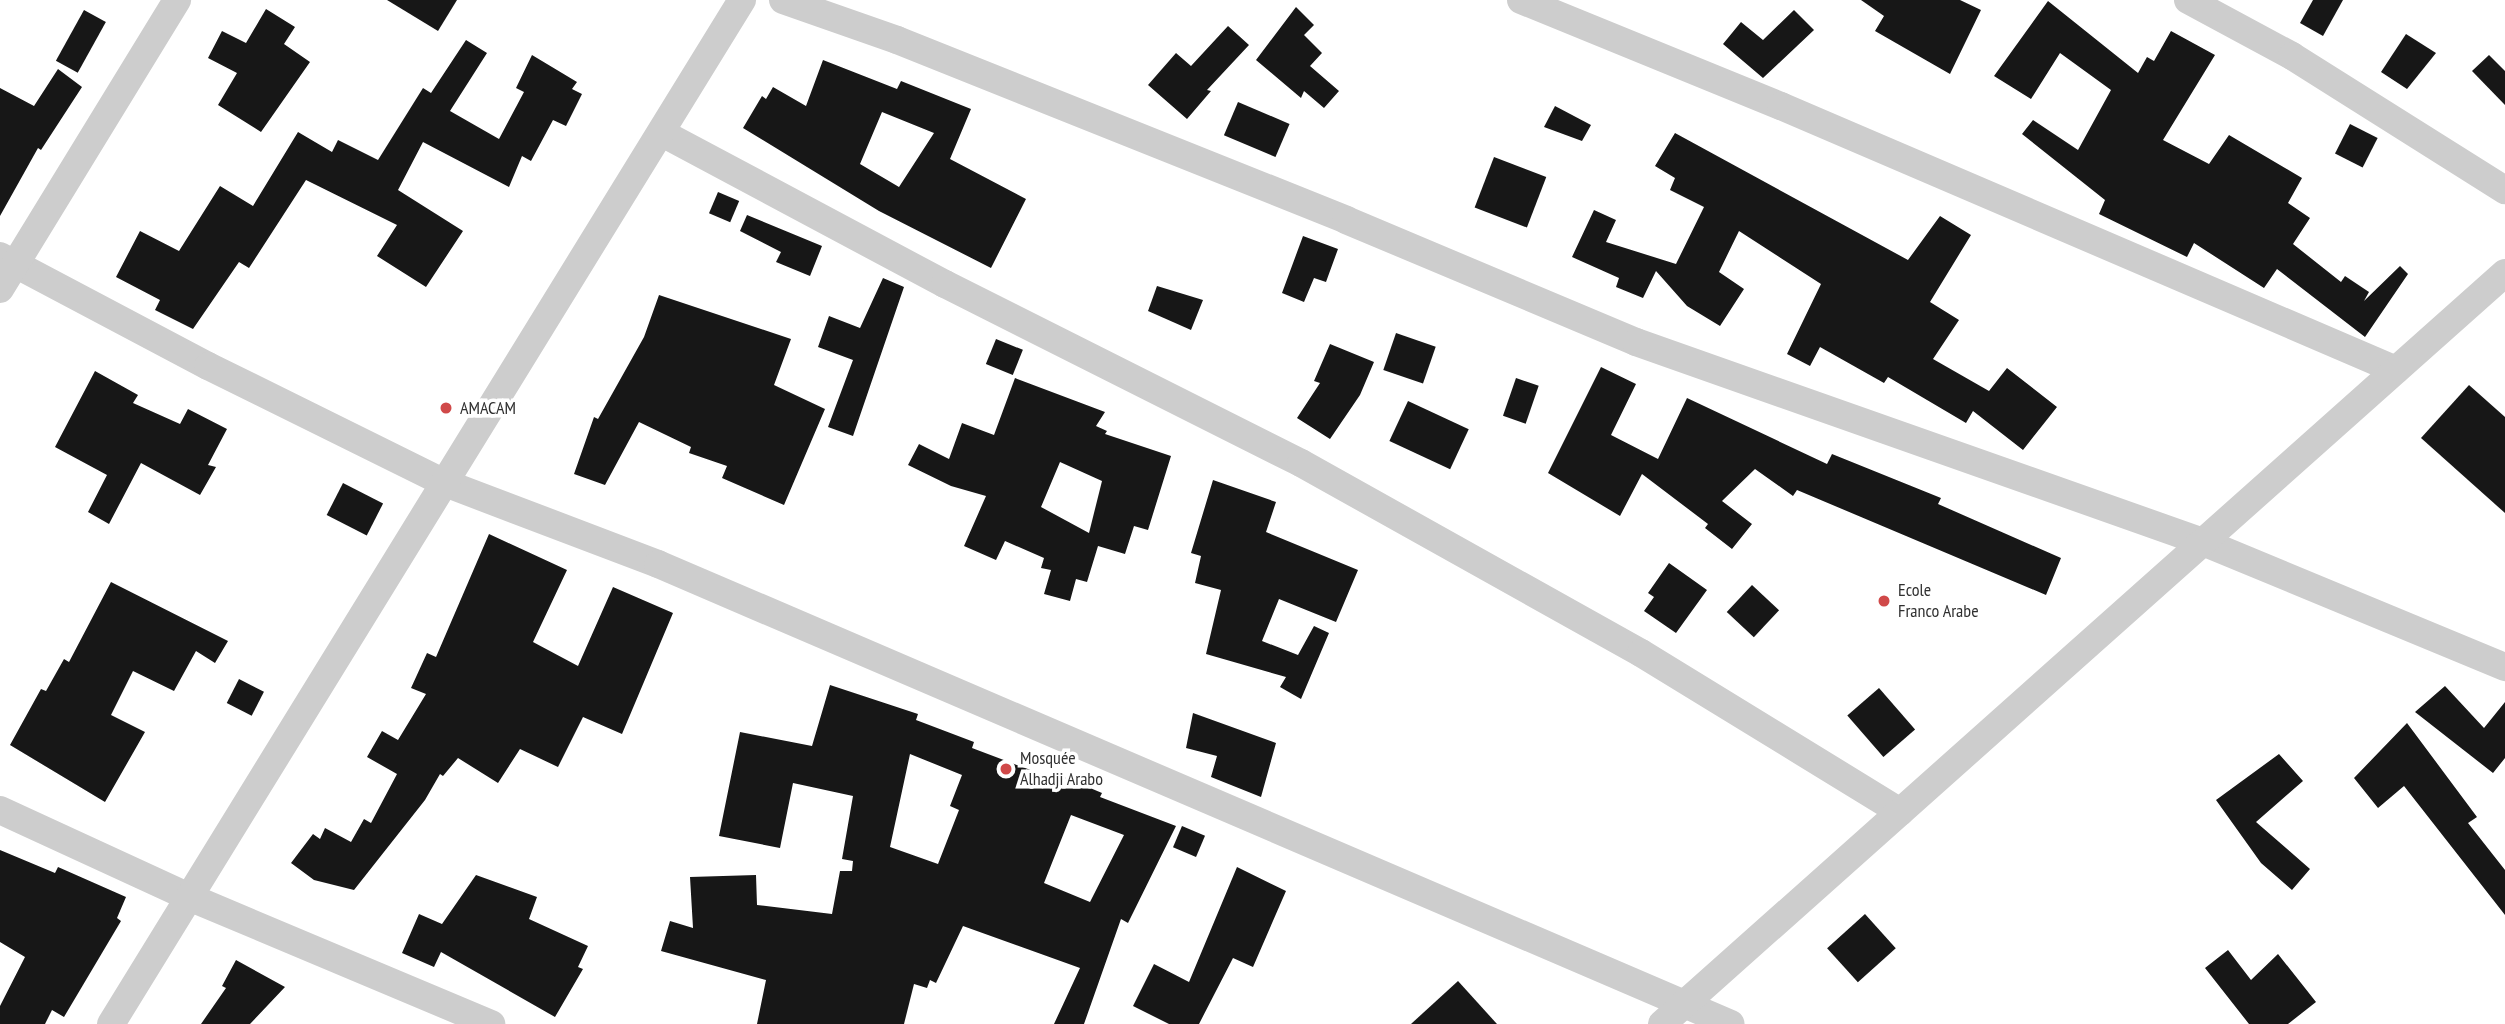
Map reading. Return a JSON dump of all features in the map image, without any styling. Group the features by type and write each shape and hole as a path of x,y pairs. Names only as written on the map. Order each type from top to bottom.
{"street":[{"path":"0,289 8,259 177,0"},
{"path":"111,1024 742,0"},
{"path":"783,0 897,40 1321,209 1636,342 2203,542 2505,667"},
{"path":"1521,0 1781,106 2396,370"},
{"path":"2188,0 2292,56 2505,190"},
{"path":"662,132 945,284 1301,463 1641,653 1900,812"},
{"path":"8,259 208,366 445,483 658,564 1731,1024"},
{"path":"1661,1024 2505,273"},
{"path":"0,810 189,897 491,1024"}],"building":[{"path":"387,0 457,0 438,31"},
{"path":"1861,0 1960,0 1981,10 1950,74 1875,31 1884,16"},
{"path":"2313,0 2343,0 2323,36 2300,23"},
{"path":"2048,1 2138,73 2147,57 2154,61 2171,31 2215,55 2163,140 2209,164 2229,135 2302,178 2288,203 2310,218 2293,244 2341,282 2345,276 2369,292 2364,301 2400,266 2408,274 2365,337 2277,269 2264,288 2194,243 2187,257 2099,214 2105,200 2022,134 2033,120 2078,150 2111,90 2060,53 2031,99 1994,76"},
{"path":"1296,7 1314,25 1304,35 1322,53 1310,66 1339,91 1324,108 1304,91 1301,98 1256,60"},
{"path":"266,9 295,27 284,44 310,62 261,132 218,105 237,73 208,58 222,31 246,43"},
{"path":"84,10 106,22 78,73 56,61"},
{"path":"1794,10 1814,30 1763,78 1723,44 1741,22 1763,40"},
{"path":"1228,26 1249,45 1207,90 1211,91 1187,119 1148,85 1176,53 1191,66"},
{"path":"2406,34 2436,53 2407,89 2381,72"},
{"path":"466,40 487,53 450,111 499,139 524,92 516,88 532,55 577,82 572,89 582,94 566,126 553,120 531,161 522,156 509,187 423,142 398,190 463,231 426,287 377,256 397,225 306,180 249,268 239,262 193,329 155,310 160,300 116,277 140,231 179,251 220,186 253,206 298,132 332,152 338,140 378,160 423,88 431,93"},
{"path":"2489,55 2505,71 2505,105 2472,71"},
{"path":"823,60 897,89 901,81 971,109 950,159 1026,199 991,268 879,211 743,128 762,96 766,99 773,87 806,106","holes":["882,112 934,133 899,187 860,164"]},
{"path":"58,69 82,87 41,150 38,148 0,216 0,88 34,106"},
{"path":"1238,102 1290,124 1275,157 1224,135"},
{"path":"1555,106 1591,125 1582,141 1544,127"},
{"path":"2350,124 2378,138 2363,167 2335,153"},
{"path":"1675,133 1908,260 1940,216 1971,235 1930,302 1959,320 1933,359 1989,391 2007,368 2057,407 2023,450 1973,411 1966,423 1888,377 1884,383 1820,347 1810,366 1787,354 1821,284 1739,231 1719,272 1744,289 1720,326 1687,306 1656,271 1643,298 1616,287 1619,278 1572,257 1594,210 1616,220 1606,242 1676,264 1704,207 1670,190 1675,178 1655,166"},
{"path":"1494,157 1546,177 1527,227 1475,207"},
{"path":"718,192 739,201 730,222 709,213"},
{"path":"747,215 822,246 810,276 776,262 781,252 740,231"},
{"path":"1303,236 1338,249 1326,282 1314,278 1304,302 1282,293"},
{"path":"883,278 904,287 853,436 828,427 853,360 818,347 829,316 860,328"},
{"path":"1157,286 1203,300 1191,330 1148,311"},
{"path":"659,295 791,339 774,385 825,409 784,505 722,478 727,466 689,453 691,447 639,422 605,485 574,474 594,417 598,419 644,337"},
{"path":"1396,333 1436,347 1423,384 1383,370"},
{"path":"996,339 1023,350 1013,375 986,364"},
{"path":"1330,344 1374,362 1360,395 1330,439 1297,418 1320,383 1314,381"},
{"path":"1601,367 1636,384 1611,435 1658,459 1687,398 1827,464 1832,454 1941,498 1938,504 2061,558 2046,595 1797,490 1793,496 1755,469 1722,501 1752,524 1732,549 1705,528 1708,524 1642,474 1620,516 1548,473"},
{"path":"95,371 138,395 133,403 180,424 188,409 227,429 208,465 216,467 200,495 141,463 109,524 88,512 107,475 55,447"},
{"path":"1015,378 1105,412 1096,426 1107,431 1105,434 1171,456 1148,530 1134,526 1125,554 1098,546 1087,582 1076,579 1070,601 1044,594 1051,570 1041,568 1044,558 1005,541 996,560 964,546 986,496 951,486 908,465 919,444 949,459 962,423 994,435","holes":["1060,462 1102,481 1089,533 1041,507"]},
{"path":"1516,378 1539,386 1526,424 1503,416"},
{"path":"2469,385 2505,417 2505,513 2421,438"},
{"path":"1408,401 1469,429 1450,469 1389,441"},
{"path":"1213,480 1276,502 1266,532 1358,570 1336,622 1279,599 1262,641 1298,655 1314,626 1329,633 1301,699 1280,687 1286,677 1206,654 1221,590 1195,583 1201,556 1191,553"},
{"path":"343,483 383,503 367,536 327,515"},
{"path":"489,534 567,570 533,642 578,666 613,587 673,613 622,734 583,717 558,767 520,749 498,783 458,758 443,776 440,774 425,800 354,890 314,880 291,863 313,834 320,839 325,828 351,842 364,819 371,823 397,774 367,757 382,731 398,740 426,694 411,688 427,653 436,657"},
{"path":"1669,563 1707,590 1676,633 1644,611 1654,597 1648,593"},
{"path":"111,582 228,641 215,663 196,651 174,691 133,671 111,715 145,732 105,802 10,745 41,689 46,691 64,659 69,662"},
{"path":"1752,585 1779,610 1754,637 1727,612"},
{"path":"239,679 264,692 252,716 227,703"},
{"path":"830,685 918,714 916,720 974,742 972,748 1062,782 1064,777 1102,793 1100,797 1176,826 1128,923 1121,919 1084,1024 1054,1024 1080,968 963,926 936,983 930,980 927,988 914,984 904,1024 757,1024 766,980 661,951 670,921 693,928 690,877 756,875 757,905 832,914 840,871 852,871 853,861 842,859 853,796 793,783 780,848 719,836 740,732 812,746","holes":["910,754 962,775 950,806 959,810 938,864 890,847","1071,815 1124,835 1090,902 1044,883"]},
{"path":"2445,686 2484,728 2505,702 2505,758 2493,773 2415,712"},
{"path":"1879,688 1915,730 1883,757 1847,716"},
{"path":"1193,713 1276,743 1261,797 1211,777 1217,756 1186,748"},
{"path":"2407,723 2477,817 2468,823 2505,870 2505,915 2404,786 2378,808 2354,778"},
{"path":"2279,754 2303,781 2256,822 2310,869 2292,890 2261,863 2216,800"},
{"path":"1182,826 1205,836 1196,857 1173,847"},
{"path":"0,850 55,873 58,867 126,897 117,918 121,921 64,1017 52,1010 45,1024 0,1024 0,1006 25,957 0,942"},
{"path":"1237,867 1286,891 1253,967 1233,958 1199,1024 1169,1024 1133,1006 1154,964 1189,982"},
{"path":"476,875 537,897 529,919 588,946 578,967 583,969 555,1017 441,952 434,967 402,953 419,914 442,924"},
{"path":"1865,914 1896,948 1858,982 1827,948"},
{"path":"2228,950 2251,980 2278,954 2316,1002 2288,1024 2249,1024 2205,968"},
{"path":"236,960 285,987 250,1024 201,1024 226,988 222,986"},
{"path":"1458,981 1497,1024 1411,1024"}],"place":[{"name":"AMACAM","path":"446,408"},
{"name":"Ecole Franco Arabe","path":"1884,601"},
{"name":"Mosquée Alhadji Arabo","path":"1006,769"}]}
